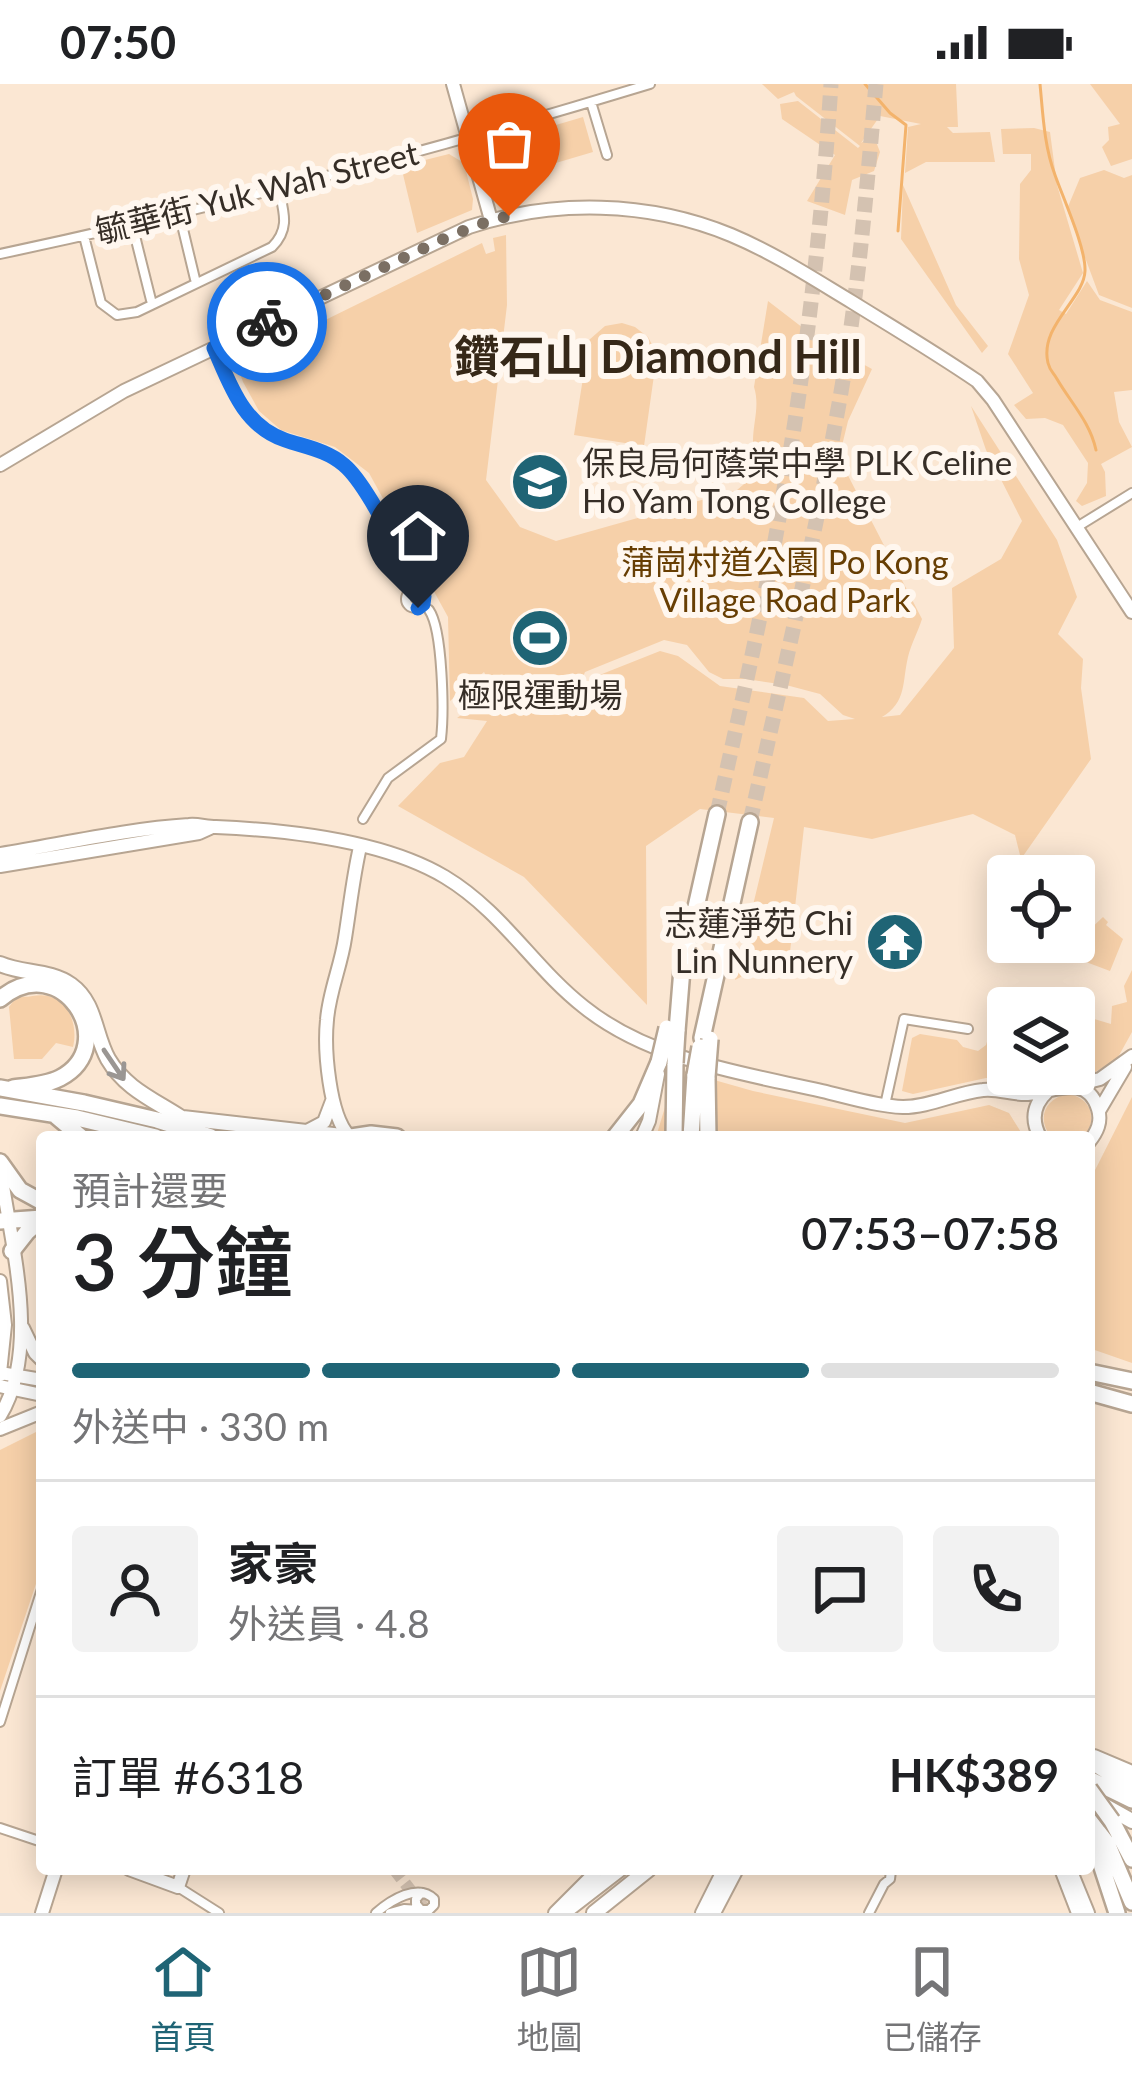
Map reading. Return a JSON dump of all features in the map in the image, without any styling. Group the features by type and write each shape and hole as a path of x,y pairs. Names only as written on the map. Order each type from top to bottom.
{"highway":[{"path":"620,1131 649,1089 672,1030 716,814"},
{"path":"708,1131 707,1008 750,822"},
{"path":"0,999 24,986 51,986 76,1005 86,1030 83,1051 67,1073 49,1082 7,1088"},
{"path":"672,1030 674,1131"},
{"path":"691,1131 693,1094 706,1039"},
{"path":"7,1088 156,1128"},
{"path":"0,1106 156,1128"},
{"path":"55,1115 74,1131"},
{"path":"0,1164 20,1190 36,1199"},
{"path":"4,1221 36,1219"},
{"path":"12,1251 36,1224"},
{"path":"1095,1370 1127,1380"},
{"path":"1095,1394 1132,1404"},
{"path":"1095,1762 1132,1787"},
{"path":"1095,1782 1132,1800"},
{"path":"1095,1801 1132,1859"},
{"path":"1095,1829 1114,1856 1132,1902"},
{"path":"1095,1846 1118,1913"},
{"path":"1095,1867 1107,1913"}],"main road":[{"path":"453,84 491,220"},
{"path":"0,465 111,397 448,237 491,220 579,207 630,209 707,226 779,258 977,381 1132,612"},
{"path":"0,854 197,824 360,847 443,876 491,910 581,1006 634,1038 755,1076 897,1107 987,1090"},
{"path":"0,866 193,835 212,827"},
{"path":"346,1131 332,1100 327,1013 360,847"},
{"path":"0,964 50,975 76,989 91,1010 116,1070 134,1090 180,1117 294,1131"},
{"path":"0,975 26,972"},
{"path":"645,1131 664,1049"},
{"path":"1095,1080 1132,1056"},
{"path":"1095,1133 1099,1111 1132,1056"},
{"path":"1009,1095 1036,1131"},
{"path":"1037,1131 1036,1106 1044,1095"},
{"path":"1089,1095 1099,1111"},
{"path":"307,1131 324,1122 332,1100"},
{"path":"156,1128 180,1117"},
{"path":"0,1164 4,1221 22,1327 0,1416"},
{"path":"0,1281 5,1344 0,1374 10,1384"},
{"path":"22,1327 36,1353"},
{"path":"0,1430 36,1415"},
{"path":"1095,1760 1132,1773"},
{"path":"1095,1797 1132,1821"},
{"path":"42,1913 54,1875"},
{"path":"147,1875 178,1887 182,1875"},
{"path":"153,1877 158,1875"},
{"path":"559,1913 594,1875"},
{"path":"559,1913 612,1875"},
{"path":"594,1913 642,1875"},
{"path":"702,1913 721,1875"},
{"path":"714,1913 734,1875"},
{"path":"1063,1875 1078,1913"},
{"path":"1072,1875 1088,1913"}],"street":[{"name":"毓華街 Yuk Wah Street","path":"0,254 279,190 650,84"},
{"path":"591,102 607,155"},
{"path":"84,236 101,303 117,315 128,315 272,247 285,225 279,190"},
{"path":"182,225 195,279"},
{"path":"135,236 151,300"},
{"path":"214,348 241,405 255,423 275,436 325,453 352,473 412,575 414,590"},
{"path":"1076,527 1132,493"},
{"path":"363,819 388,778 441,739 437,634 429,610"},
{"path":"885,1105 904,1019 968,1029"},
{"path":"0,1721 36,1608"},
{"path":"0,1828 36,1840"},
{"path":"869,1913 892,1875"},
{"path":"178,1887 219,1913"},
{"path":"421,1893 416,1902 421,1910"},
{"path":"376,1913 395,1899 421,1893 430,1894 434,1902 431,1909 390,1913"}],"green space":[{"path":"762,84 956,84 958,127 947,127 953,133 990,132 995,162 926,162 905,173 908,127 921,124 880,116 861,143 873,134 880,152 874,171 852,180 845,215 807,201 835,155 782,119 780,104 798,101 860,146 794,92 778,99"},
{"path":"1090,84 1132,84 1132,159 1111,166 1102,147 1109,140 1108,127 1120,124"},
{"path":"583,117 593,152 549,165 539,130"},
{"path":"1001,129 1050,132 1057,185 1083,273 1059,310 1066,314 1087,281 1100,300 1132,312 1132,390 1114,392 1119,422 1132,447 1101,464 1106,496 1082,506 1076,501 1087,483 1088,463 1063,425 1045,418 1026,419 1014,405 1033,393 1008,354 1029,295 1019,259 1020,184 1031,170 1031,154 1003,154"},
{"path":"449,154 464,163 472,210 417,233 401,166"},
{"path":"1104,170 1124,178 1132,175 1132,308 1099,295 1067,209 1080,178"},
{"path":"903,185 956,305 988,346 982,353 901,239"},
{"name":"蒲崗村道公園 Po Kong Village Road Park","path":"506,235 507,305 486,480 520,527 556,541 737,490 756,474 754,387 768,301 820,341 872,369 848,421 839,458 922,619 909,652 900,698 882,717 900,715 954,648 952,588 1001,559 1022,521 986,450 971,406 1057,540 1077,597 1058,634 1083,659 1081,688 1091,759 1024,855 1015,835 973,814 872,839 804,827 790,952 735,980 774,818 700,809 646,846 647,1005 524,877 398,806 440,763 464,757 487,721 457,718 481,701 500,703 484,672 450,701 448,617 369,473 335,447 281,430 259,411 238,368 244,360 482,243 486,254 495,251 493,238","holes":["664,640 687,645 709,672 723,679 786,685 820,694 843,715 855,719 828,721 804,698 720,686 678,656 660,651 597,676 573,715 556,712 573,701 585,672"]},
{"path":"622,323 648,337 657,354 644,446 574,435 589,340 605,326"},
{"path":"1103,917 1123,939 1110,971 1089,963 1095,963 1095,925"},
{"path":"1132,970 1132,1032 1117,1059 1095,1072 1095,1019 1111,1024 1112,1006 1127,1002 1124,986"},
{"path":"44,995 62,1003 73,1023 73,1047 56,1043 42,1059 14,1059 9,1007 17,996"},
{"path":"920,1034 957,1040 978,1051 986,1045 987,1078 913,1094 902,1091 912,1038"},
{"path":"679,1070 905,1123 989,1105 1009,1113 1020,1131 658,1131"},
{"path":"1063,1095 1081,1099 1090,1109 1089,1130 1048,1131 1044,1117 1048,1105"},
{"path":"1132,1097 1132,1363 1095,1350 1095,1170"},
{"path":"36,1432 36,1584 0,1691 0,1450"}],"waterway":[{"path":"865,84 906,125 898,231"},
{"path":"1040,84 1048,152 1085,271 1078,292 1050,337 1048,363 1085,422 1096,450"}],"tunnel":[{"path":"717,814 791,449 812,293 831,84"},
{"path":"750,822 843,378 876,84"},
{"path":"399,1875 428,1913"}],"way so far":[{"path":"267,322 448,237 509,216"}],"place":[{"name":"保良局何蔭棠中學 PLK Celine Ho Yam Tong College","path":"540,482"},
{"name":"極限運動場","path":"540,638"},
{"name":"志蓮淨苑 Chi Lin Nunnery","path":"895,942"}],"district":[{"name":"鑽石山 Diamond Hill","path":"658,357"}],"route":[{"path":"267,322 214,348 244,411 268,433 318,450 347,467 412,575 414,590 424,596 418,608"}]}
